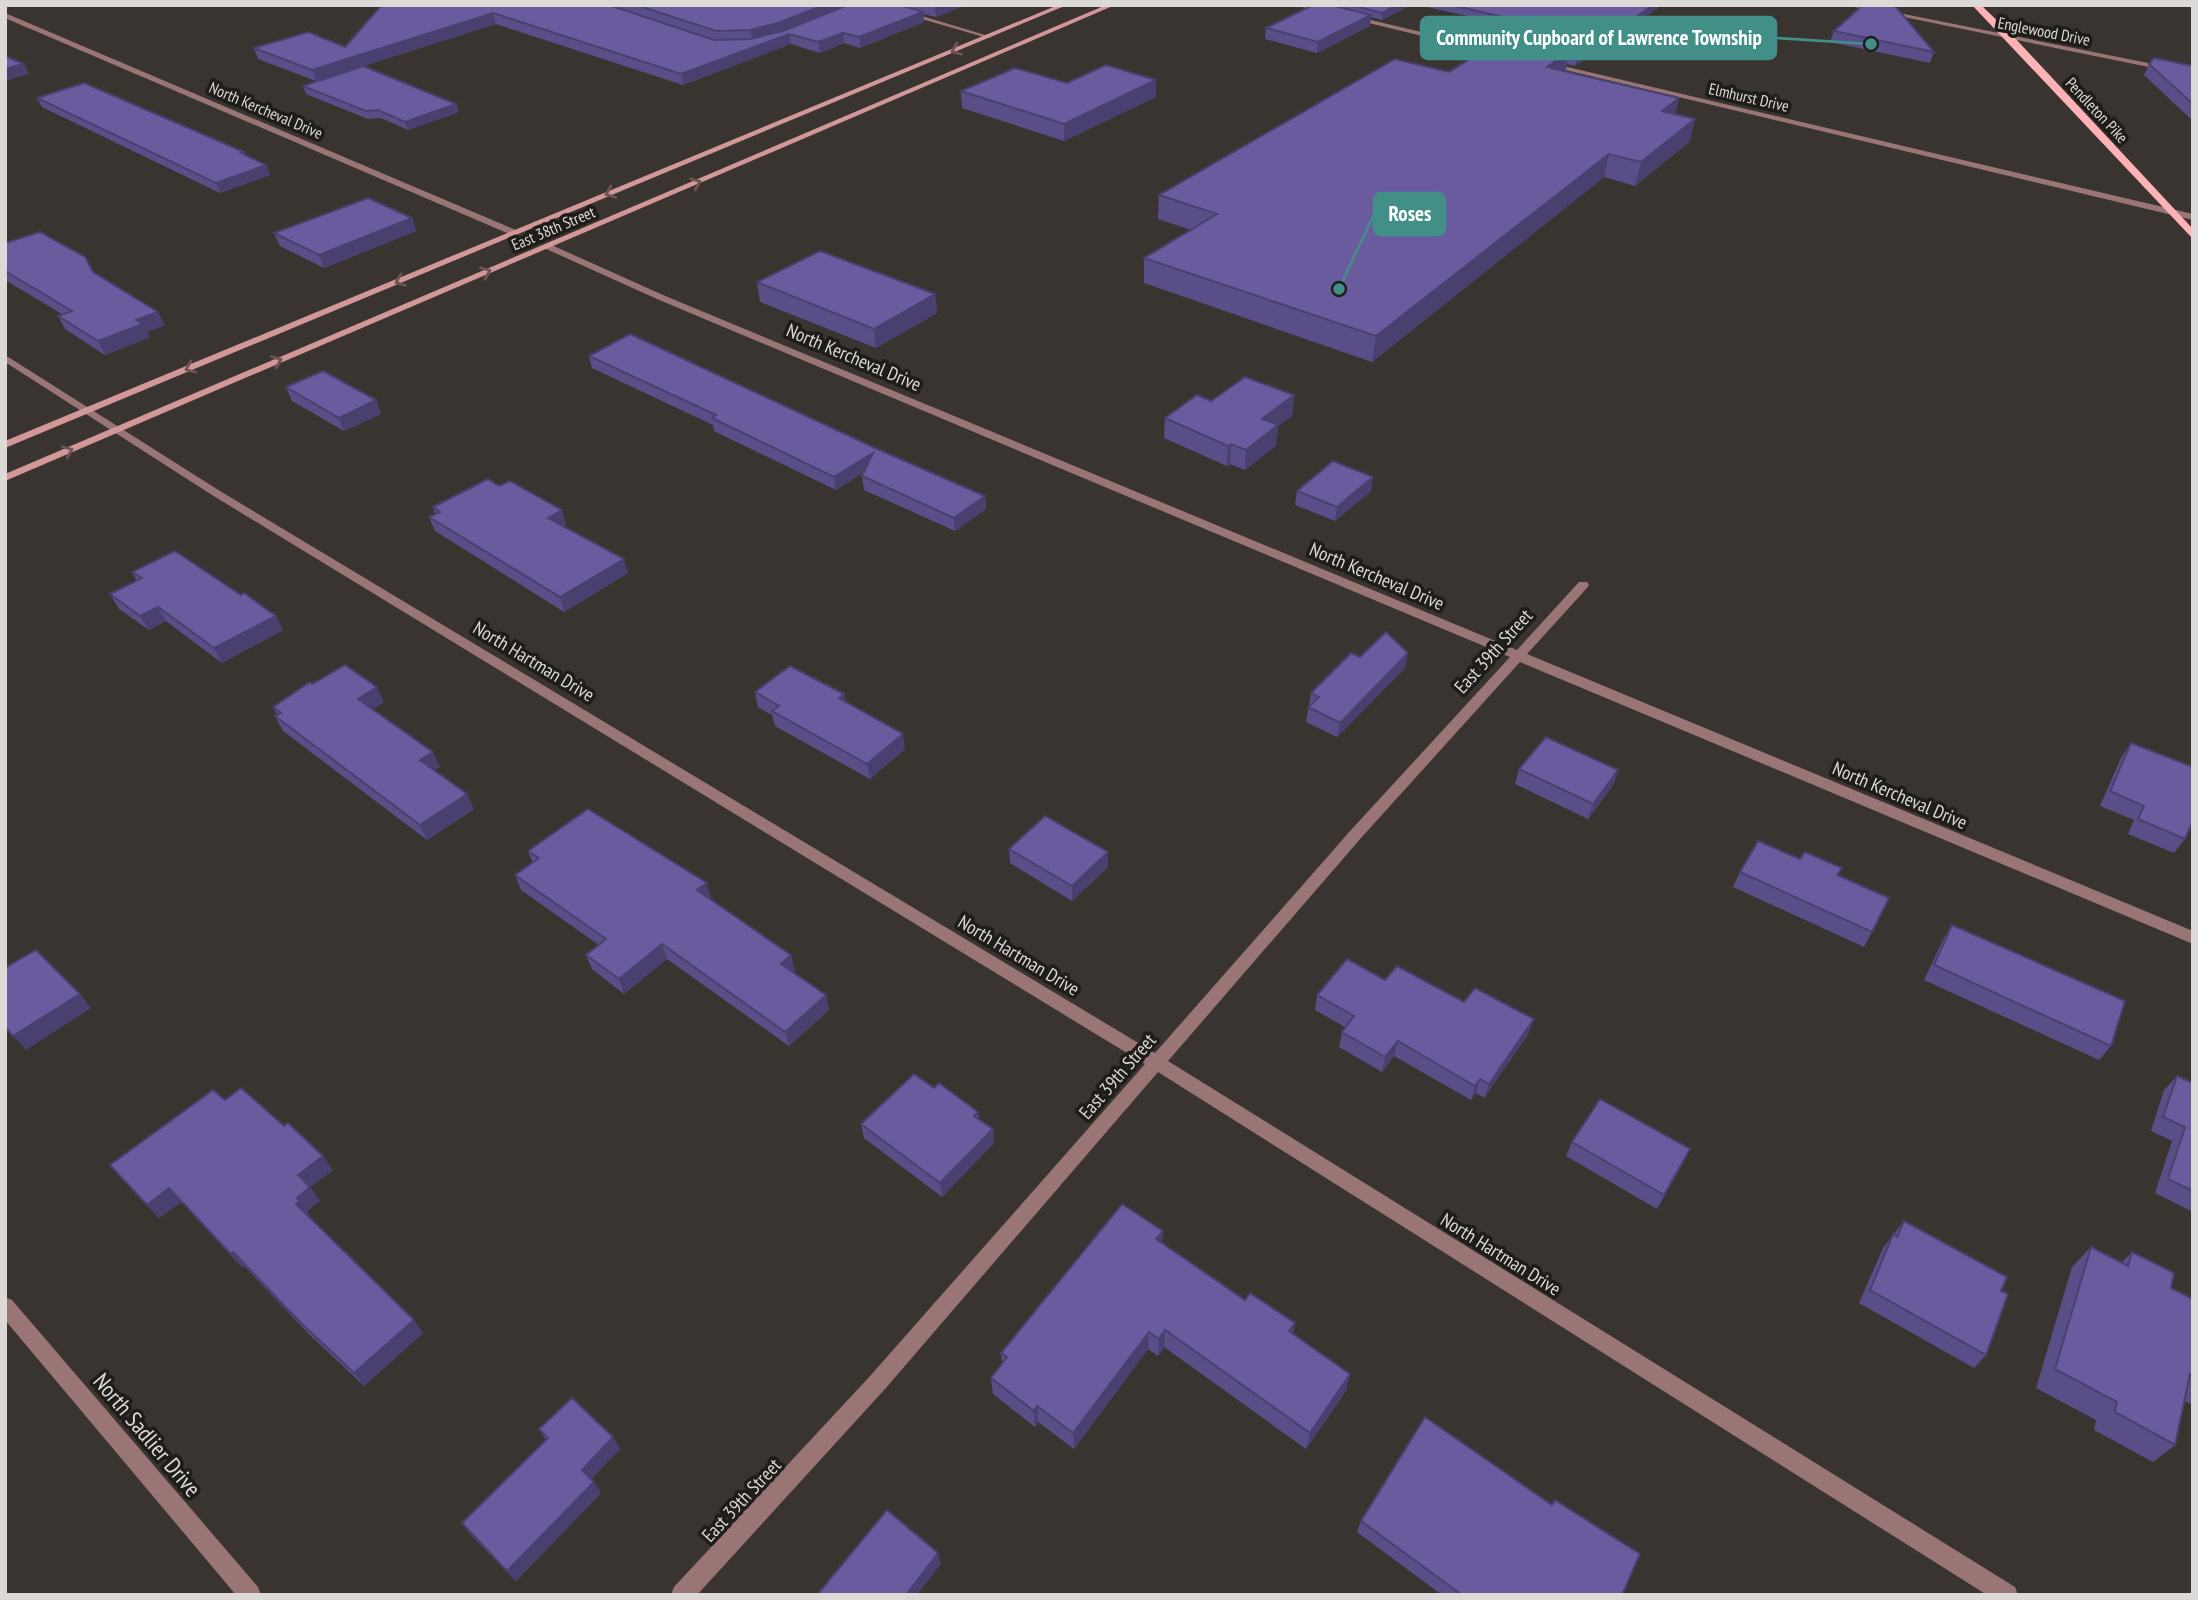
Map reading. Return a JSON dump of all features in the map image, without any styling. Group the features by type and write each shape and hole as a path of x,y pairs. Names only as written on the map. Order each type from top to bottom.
{"main road":[{"name":"East 38th Street","path":"5,445 1064,5"},
{"name":"East 38th Street","path":"5,478 1112,5"},
{"name":"Pendleton Pike","path":"1976,5 2011,39 2193,236"}],"street":[{"path":"877,5 989,37"},
{"path":"1298,5 1336,14"},
{"name":"Englewood Drive","path":"1848,5 2193,74"},
{"name":"North Kercheval Drive","path":"5,15 515,233"},
{"path":"1349,17 1516,57"},
{"name":"Elmhurst Drive","path":"1543,63 2193,216"},
{"name":"North Kercheval Drive","path":"547,246 660,297 2193,938"},
{"name":"North Hartman Drive","path":"5,358 216,493 1157,1063 2007,1595"},
{"name":"East 39th Street","path":"682,1595 878,1382 1516,655 1583,585"},
{"name":"North Sadlier Drive","path":"5,1306 250,1595"}],"building":[{"path":"609,5 714,40 750,39 783,31 848,5 901,5 923,12 859,37 843,33 818,42 789,34 681,74 493,13 312,70 254,48 308,32 345,47 380,7"},
{"path":"636,5 824,5 778,23 750,30 716,31"},
{"path":"1313,5 1331,5 1371,15 1318,42 1266,28"},
{"path":"1351,5 1397,5 1382,13"},
{"path":"1451,5 1653,5 1577,58 1569,56 1570,51 1520,40 1543,26"},
{"path":"1863,5 1896,7 1934,52 1834,31"},
{"path":"1507,36 1570,51 1547,67 1679,98 1662,111 1695,119 1641,162 1609,154 1376,336 1144,258 1217,214 1159,195 1395,59 1449,72"},
{"path":"5,56 24,64 5,69"},
{"path":"2154,58 2193,66 2193,104 2149,64"},
{"path":"1106,65 1156,80 1064,124 961,91 1015,68 1067,83"},
{"path":"363,66 456,104 405,122 378,110 366,111 303,86"},
{"path":"84,83 244,152 241,153 266,165 216,183 37,98"},
{"path":"368,198 412,218 319,255 274,233"},
{"path":"40,232 85,257 93,272 158,312 136,320 143,324 98,341 58,316 72,311 5,271 5,243"},
{"path":"820,251 935,294 874,329 757,282"},
{"path":"630,334 985,496 954,518 862,476 873,453 834,477 712,418 716,415 589,356"},
{"path":"323,371 376,400 339,418 286,387"},
{"path":"1245,377 1294,395 1262,419 1278,425 1246,450 1231,444 1228,446 1165,418 1197,395 1211,401"},
{"path":"1333,461 1373,477 1337,507 1297,491"},
{"path":"488,479 499,486 510,481 562,510 548,518 624,559 560,597 429,517 440,512 433,507"},
{"path":"175,551 276,616 214,648 158,607 140,616 110,594 142,578 132,572"},
{"path":"1386,632 1408,653 1340,723 1308,707 1319,697 1311,693 1351,653 1360,657"},
{"path":"345,665 377,687 358,699 433,752 420,760 467,794 420,825 275,716 281,713 273,707 310,682 312,684"},
{"path":"790,666 844,694 839,698 903,734 867,764 772,711 779,706 755,692"},
{"path":"1546,737 1618,770 1593,804 1519,769"},
{"path":"2131,743 2193,767 2193,821 2185,839 2138,819 2144,806 2110,791"},
{"path":"588,809 707,883 697,890 791,955 781,964 826,995 785,1032 662,944 619,979 586,955 606,939 515,875 539,858 528,851"},
{"path":"1045,816 1108,852 1072,886 1009,849"},
{"path":"1758,841 1800,859 1805,852 1842,868 1837,875 1889,898 1872,932 1740,872"},
{"path":"1952,925 2125,1001 2111,1046 1934,965"},
{"path":"36,950 80,994 13,1036 5,1027 5,968"},
{"path":"1347,959 1385,980 1397,966 1464,1002 1475,988 1534,1019 1489,1084 1480,1079 1475,1086 1398,1041 1385,1057 1342,1032 1354,1016 1317,995"},
{"path":"914,1074 934,1088 939,1083 978,1112 974,1116 993,1129 940,1183 861,1124"},
{"path":"2177,1076 2193,1083 2193,1191 2168,1179 2185,1127 2163,1117"},
{"path":"241,1088 284,1126 288,1123 323,1156 298,1175 310,1187 297,1198 300,1201 296,1204 414,1320 354,1373 299,1321 233,1252 231,1254 169,1188 147,1205 110,1165 213,1090 225,1100"},
{"path":"1600,1099 1690,1149 1664,1195 1572,1142"},
{"path":"1122,1204 1163,1231 1156,1239 1245,1300 1250,1293 1295,1323 1289,1331 1350,1374 1310,1433 1165,1330 1159,1339 1149,1332 1073,1433 1037,1406 1034,1411 991,1378 1007,1357 1001,1353"},
{"path":"1904,1221 2007,1277 2001,1291 2008,1294 1986,1355 1870,1290 1893,1234 1897,1237"},
{"path":"2091,1247 2128,1266 2132,1252 2174,1273 2171,1288 2193,1299 2193,1375 2190,1374 2175,1445 2115,1412 2117,1402 2055,1369"},
{"path":"572,1398 613,1437 582,1470 594,1482 507,1571 462,1523 548,1438 539,1429"},
{"path":"1425,1417 1552,1505 1555,1500 1640,1554 1622,1595 1462,1595 1361,1521"},
{"path":"887,1510 938,1553 906,1595 817,1595"}],"place":[{"name":"Community Cupboard of Lawrence Township","path":"1871,44"},
{"name":"Roses","path":"1339,289"}]}
